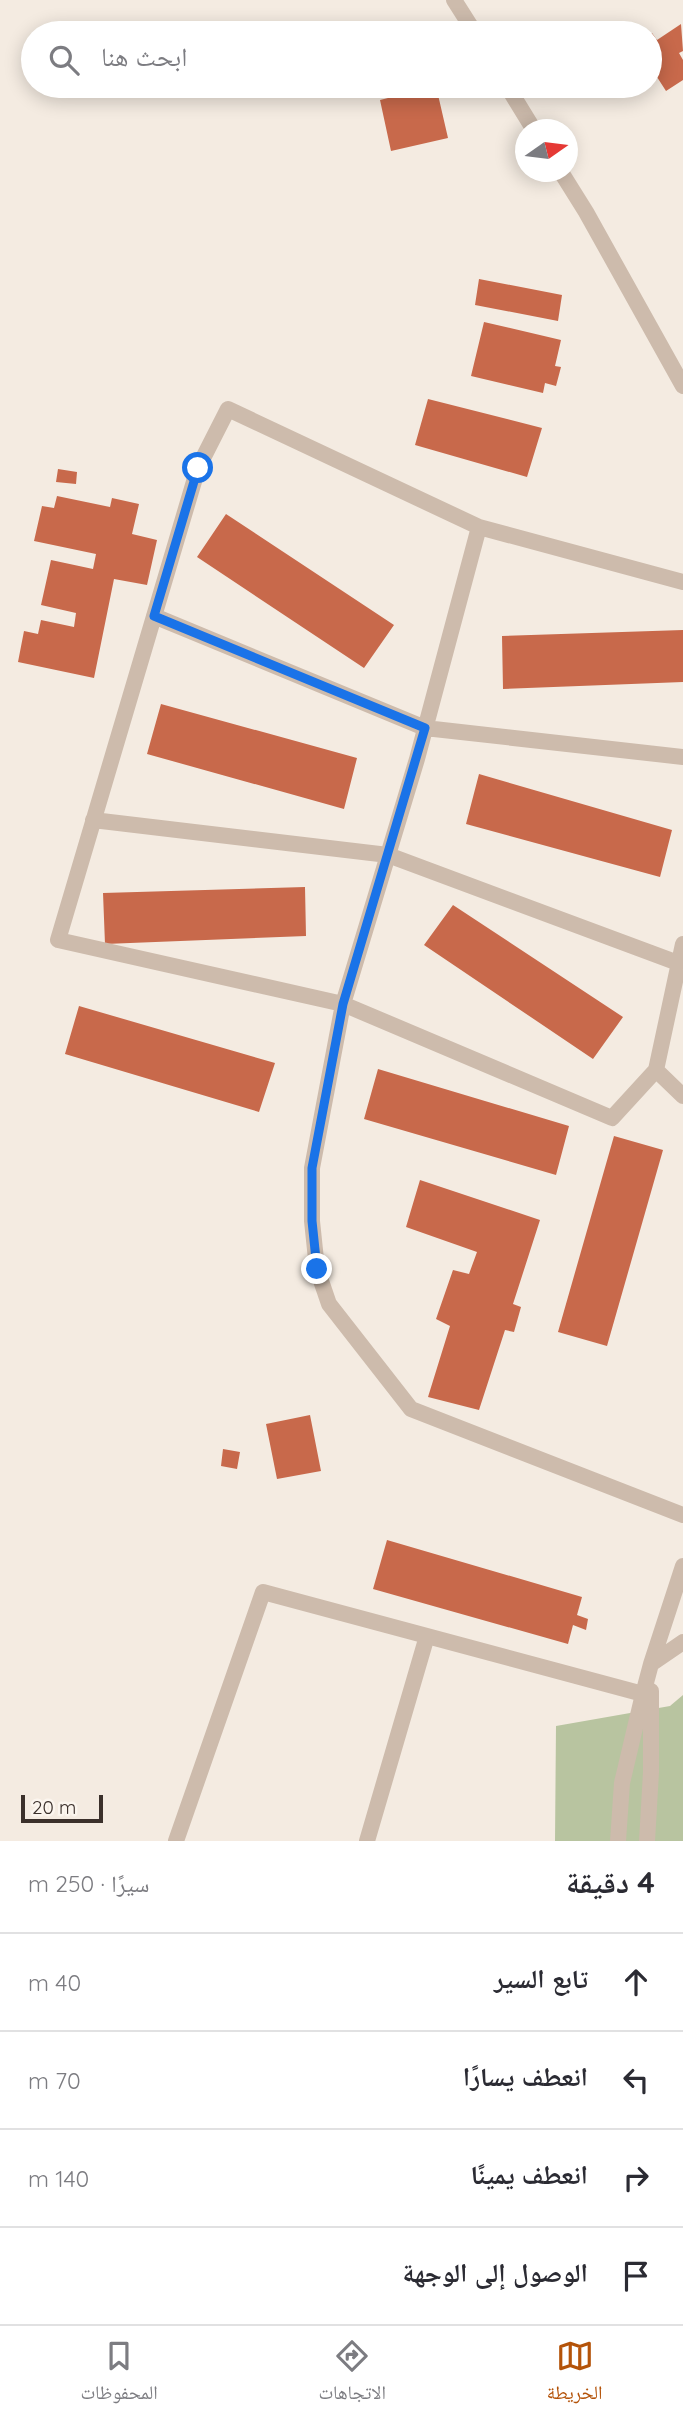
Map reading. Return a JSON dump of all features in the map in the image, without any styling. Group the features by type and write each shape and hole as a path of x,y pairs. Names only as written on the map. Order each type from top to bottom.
{"lane":[{"path":"454,0 467,21"},
{"path":"514,98 527,119"},
{"path":"567,182 683,386"},
{"path":"683,582 479,527 228,410 198,468 58,940 343,1004 612,1118 656,1070 683,944"},
{"path":"479,527 425,728 343,1004 312,1168 312,1221 317,1269 329,1304 411,1409 683,1515"},
{"path":"154,616 425,728 683,757"},
{"path":"93,820 388,855 678,963"},
{"path":"656,1070 683,1096"},
{"path":"618,1841 622,1783 650,1664 683,1566"},
{"path":"176,1841 263,1591 643,1694"},
{"path":"367,1841 427,1636"},
{"path":"650,1664 683,1642"},
{"path":"647,1841 651,1772 650,1664"}],"green space":[{"path":"683,1695 683,1841 555,1841 556,1726 670,1706"}],"building":[{"path":"681,24 683,51 679,53 683,60 683,80 666,91 662,85 662,37"},
{"path":"439,98 448,138 391,151 380,100"},
{"path":"479,279 562,295 558,321 475,305"},
{"path":"484,322 561,340 555,366 561,367 556,386 545,383 543,393 471,376"},
{"path":"428,399 542,428 527,477 415,445"},
{"path":"58,469 77,472 76,484 56,482"},
{"path":"57,496 110,507 112,498 139,504 132,534 157,540 147,585 114,579 94,678 18,662 24,631 38,634 41,620 74,627 76,613 41,605 51,560 93,569 96,554 34,541 42,506 54,508"},
{"path":"226,514 394,625 364,668 197,557"},
{"path":"683,630 683,682 503,689 502,636"},
{"path":"161,704 357,758 344,809 147,754"},
{"path":"479,774 672,830 660,877 466,824"},
{"path":"305,887 306,936 105,944 103,893"},
{"path":"453,905 623,1017 593,1059 424,945"},
{"path":"79,1006 275,1063 259,1112 65,1054"},
{"path":"378,1069 569,1126 556,1175 364,1119"},
{"path":"614,1136 663,1150 607,1346 558,1332"},
{"path":"420,1180 540,1220 513,1304 521,1307 514,1332 505,1330 479,1410 428,1397 450,1326 436,1319 453,1270 469,1274 477,1252 406,1227"},
{"path":"310,1415 321,1471 277,1479 266,1424"},
{"path":"223,1449 240,1452 237,1469 221,1466"},
{"path":"387,1540 582,1597 577,1615 588,1619 586,1630 573,1625 568,1644 373,1589"}],"route":[{"path":"198,468 154,616 425,728 343,1004 312,1168 312,1221 317,1269"}]}
